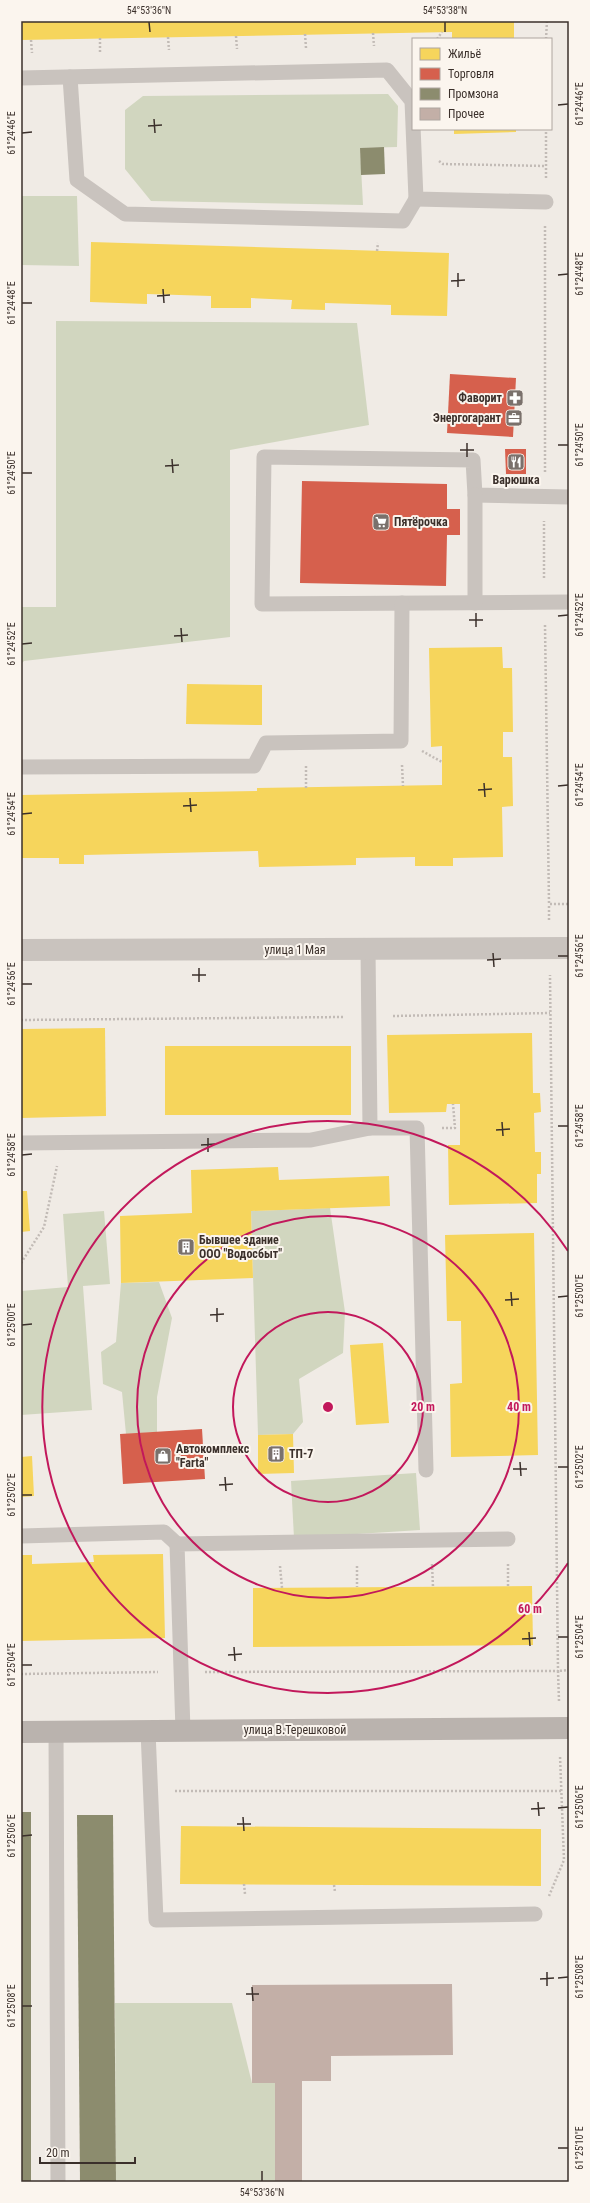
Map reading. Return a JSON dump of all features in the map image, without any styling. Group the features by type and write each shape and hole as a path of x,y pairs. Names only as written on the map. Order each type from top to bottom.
{"main road":[{"name":"улица В.Терешковой","path":"21,1732 564,1728"}],"street":[{"name":"улица 1 Мая","path":"21,950 569,948"}],"lane":[{"path":"21,78 387,70 412,100"},
{"path":"70,77 77,180 126,214 403,220 416,199 413,130"},
{"path":"416,199 546,202"},
{"path":"475,603 474,460 264,457 262,604 475,603 569,602"},
{"path":"475,495 569,497"},
{"path":"21,767 254,766 266,743 401,741 402,603"},
{"path":"368,949 370,1128"},
{"path":"21,1143 311,1140 370,1128 417,1128 426,1470"},
{"path":"21,1536 164,1532 177,1544 508,1539"},
{"path":"177,1544 183,1731"},
{"path":"148,1731 156,1920 535,1914"},
{"path":"56,1732 58,2182"}],"path":[{"path":"546,38 547,21"},
{"path":"438,38 442,32"},
{"path":"546,130 544,602 549,904 569,904"},
{"path":"437,159 443,164 546,166"},
{"path":"21,1020 550,1013"},
{"path":"21,1263 44,1227 62,1142"},
{"path":"547,1902 564,1860 561,1791 564,1728 558,1670 569,1670"},
{"path":"172,1791 561,1791"}],"green space":[{"path":"388,94 398,106 397,147 360,148 363,205 151,201 125,169 125,110 143,96"},
{"path":"21,196 77,196 79,266 21,265"},
{"path":"56,321 357,323 369,425 230,450 230,637 24,661 21,664 21,607 56,607"},
{"path":"330,1208 345,1312 343,1353 299,1379 303,1422 293,1434 258,1435 251,1211"},
{"path":"104,1211 110,1284 83,1286 92,1410 21,1415 21,1291 68,1287 63,1214"},
{"path":"159,1282 172,1318 157,1397 157,1432 126,1434 122,1392 103,1384 101,1352 116,1342 121,1283"},
{"path":"416,1473 420,1530 294,1538 291,1481"},
{"path":"115,2003 232,2003 252,2083 275,2083 275,2182 116,2182"}],"building: Жильё":[{"path":"21,21 514,21 514,38 452,38 452,32 21,40"},
{"path":"454,130 516,130 516,132 454,134"},
{"path":"91,242 449,253 447,316 391,315 391,305 325,303 325,310 291,309 292,300 251,298 251,308 211,308 211,296 147,294 147,304 90,302"},
{"path":"502,647 503,668 512,668 513,732 503,732 503,757 512,757 513,806 502,807 503,857 453,858 453,866 415,866 415,857 356,858 356,865 259,867 258,851 84,855 84,864 59,864 59,858 21,858 21,795 257,791 257,788 442,785 442,746 431,747 429,648"},
{"path":"187,684 262,685 262,725 186,724"},
{"path":"105,1028 106,1116 21,1118 21,1029"},
{"path":"532,1033 533,1093 540,1093 541,1112 534,1113 535,1152 541,1152 541,1174 537,1174 537,1203 449,1205 448,1145 460,1145 460,1104 447,1104 446,1112 389,1113 387,1035"},
{"path":"165,1046 351,1046 351,1115 165,1115"},
{"path":"278,1167 279,1180 389,1176 390,1206 251,1211 253,1278 121,1283 120,1216 192,1213 191,1170"},
{"path":"21,1191 27,1191 30,1231 21,1232"},
{"path":"534,1233 538,1455 451,1457 450,1384 462,1383 461,1321 447,1321 445,1235"},
{"path":"383,1343 389,1423 356,1425 350,1345"},
{"name":"ТП-7","path":"293,1434 294,1473 258,1474 258,1435"},
{"path":"32,1456 34,1496 21,1497 21,1457"},
{"path":"163,1554 165,1638 21,1641 21,1555 32,1555 32,1564 94,1562 93,1555"},
{"path":"532,1586 533,1645 253,1647 253,1588"},
{"path":"181,1826 541,1829 541,1886 180,1884"}],"building: Торговля":[{"path":"450,374 516,378 513,437 447,433"},
{"name":"Варюшка","path":"505,449 526,449 526,474 506,474"},
{"name":"Пятёрочка","path":"302,481 447,484 447,509 460,509 460,535 447,535 446,586 300,583"},
{"name":"Автокомплекс \"Farta\"","path":"202,1429 205,1479 123,1484 120,1434"}],"building: Промзона":[{"path":"384,147 385,174 361,175 360,148"},
{"path":"21,1812 31,1812 31,2182 21,2182"},
{"path":"77,1815 113,1815 116,2182 80,2182"}],"building: Прочее":[{"path":"452,1984 453,2055 331,2056 331,2081 302,2081 302,2182 275,2182 275,2083 252,2083 252,1985"}],"place":[{"name":"Фаворит","path":"515,398"},
{"name":"Энергогарант","path":"514,418"},
{"name":"Варюшка","path":"516,462"},
{"name":"Пятёрочка","path":"381,522"},
{"name":"Бывшее здание ООО \"Водосбыт\"","path":"186,1247"},
{"name":"ТП-7","path":"276,1454"},
{"name":"Автокомплекс \"Farta\"","path":"163,1456"}]}
